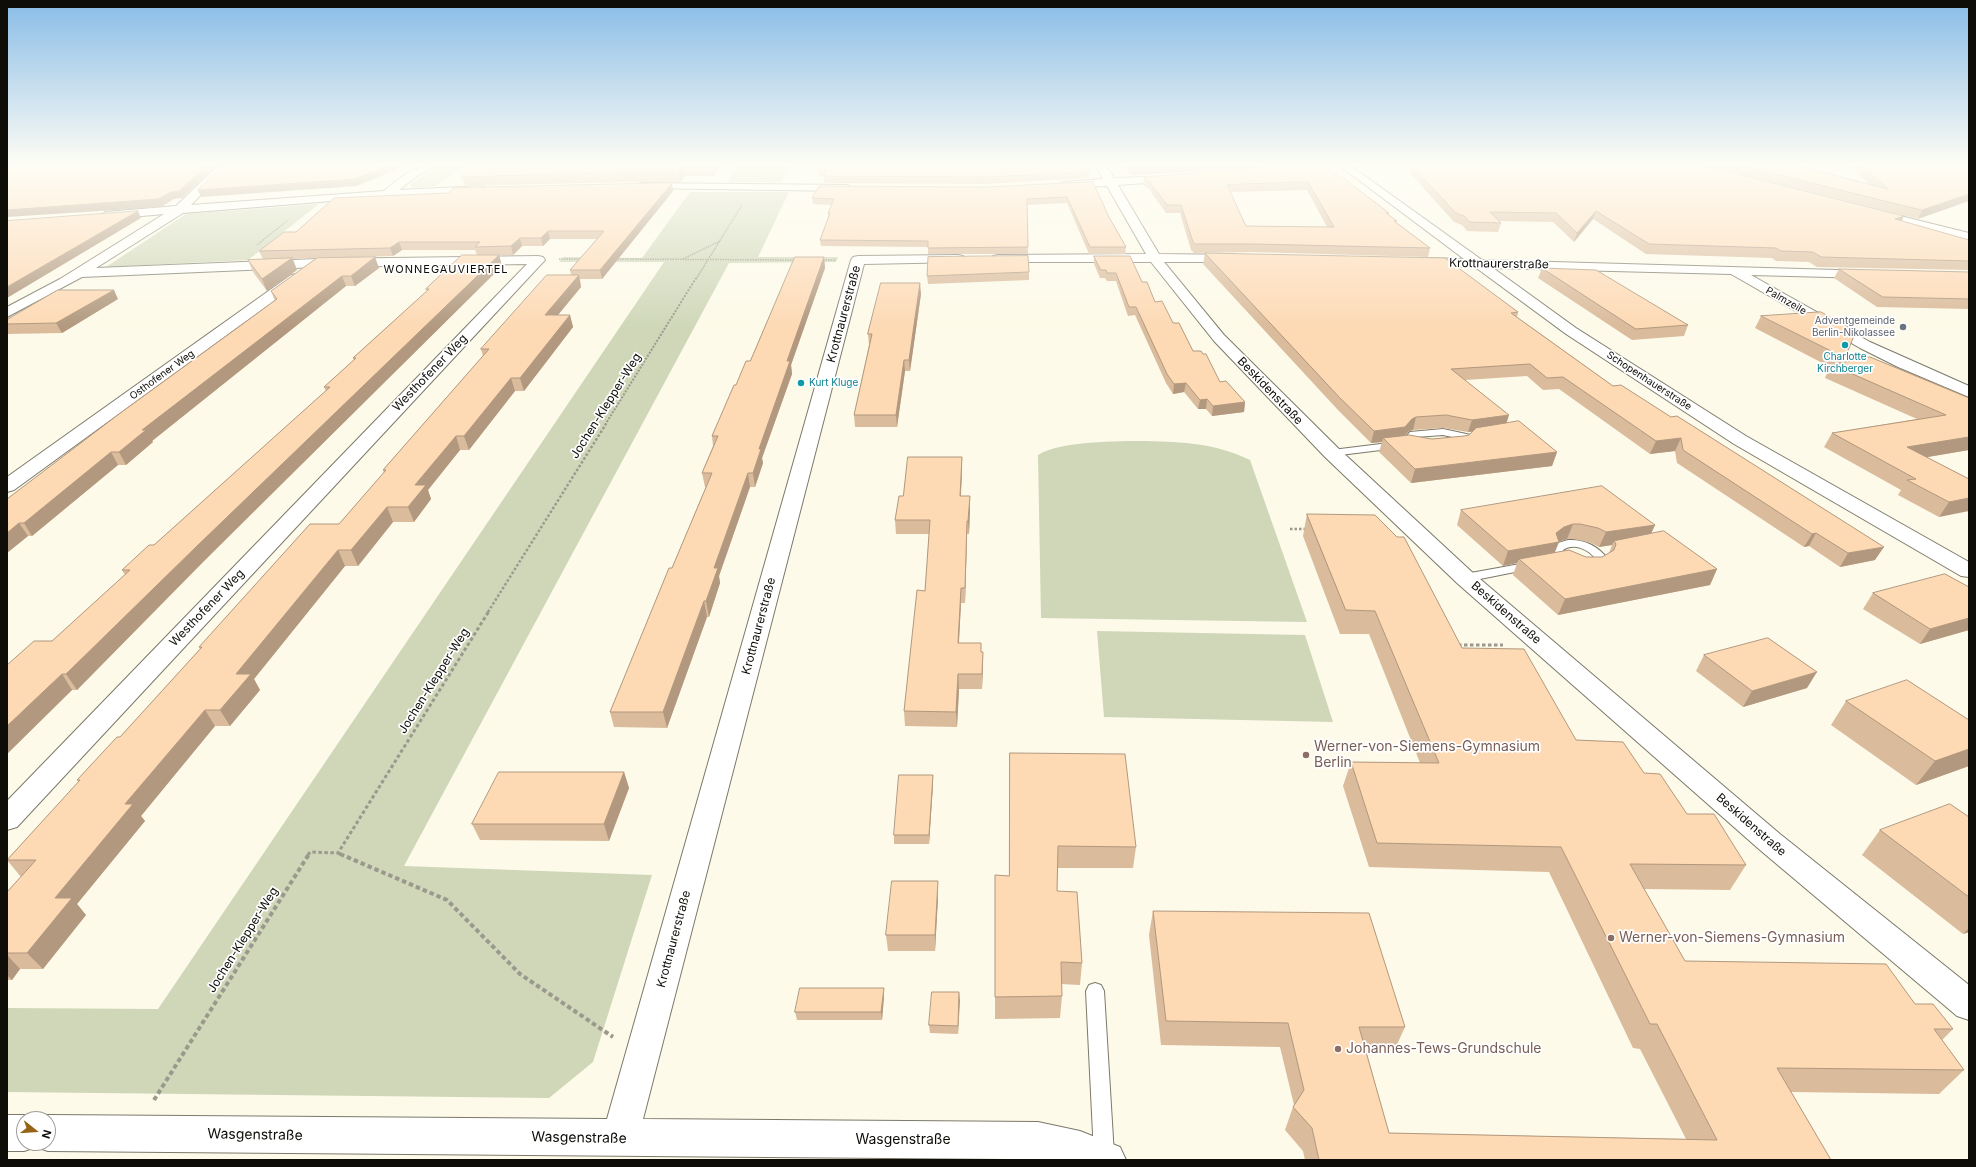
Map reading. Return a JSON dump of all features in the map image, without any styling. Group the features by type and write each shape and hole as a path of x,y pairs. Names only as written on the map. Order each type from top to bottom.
{"street":[{"path":"7,313 79,273 162,220"},
{"name":"Beskidenstraße","path":"1133,220 1154,258 1219,338 1332,453 1465,578 1770,842 1969,1005"},
{"name":"Schopenhauerstraße","path":"1418,220 1571,331 1740,440 1969,571"},
{"path":"1902,220 1969,237"},
{"name":"Krottnaurerstraße","path":"620,1138 858,260 1250,258"},
{"name":"Westhofener Weg","path":"7,819 538,260 317,264 79,273"},
{"name":"Krottnaurerstraße","path":"1406,262 1882,274"},
{"name":"Osthofener Weg","path":"7,486 317,264"},
{"name":"Palmzeile","path":"1733,270 1865,345 1969,392"},
{"name":"Wasgenstraße","path":"56,1133 1038,1141 1080,1150 1106,1159"}],"lane":[{"path":"1332,453 1409,445 1414,434 1443,432 1472,436 1460,446 1452,446"},
{"path":"1569,543 1580,544 1598,553 1602,559 1601,564 1596,567 1578,566 1564,560 1558,555 1557,549 1560,545 1569,543"},
{"path":"1598,553 1613,550"},
{"path":"1465,578 1564,560"},
{"path":"1095,991 1106,1159"}],"path":[{"path":"255,247 288,220"},
{"name":"Jochen-Klepper-Weg","path":"148,1103 155,1099 310,852 338,853 733,220"},
{"path":"679,259 720,241"},
{"path":"555,259 586,259"},
{"path":"609,259 801,260"},
{"path":"817,260 858,260"},
{"path":"1290,529 1313,529"},
{"path":"1451,645 1505,646"},
{"path":"338,853 390,874 447,900 520,974 613,1037"}],"green space":[{"path":"176,220 298,220 248,260 106,267"},
{"path":"669,220 775,220 758,257 838,257 836,262 729,263 404,866 652,875 593,1062 549,1098 7,1092 7,1008 158,1009 664,262 559,262 563,257 642,258"},
{"path":"1146,441 1199,444 1237,454 1250,460 1307,622 1041,618 1038,455 1048,450 1074,444"},
{"path":"1097,631 1305,635 1333,722 1104,717"}],"building":[{"path":"14,220 122,220 7,287 7,221"},
{"path":"309,220 641,220 600,270 570,270 604,231 548,231 541,238 520,238 511,246 475,247 480,242 399,242 390,248 259,251 284,232 296,232"},
{"path":"827,220 1027,220 1028,247 928,248 928,241 820,240"},
{"path":"1078,220 1111,220 1126,247 1090,247"},
{"path":"1186,220 1243,220 1246,226 1334,227 1330,220 1396,220 1394,221 1430,248 1195,244"},
{"path":"1468,220 1498,220 1501,223 1470,222"},
{"path":"1564,220 1588,220 1577,233"},
{"path":"1611,220 1900,220 1969,240 1969,261 1821,257 1813,252 1781,251 1776,248 1649,244"},
{"path":"1205,253 1445,258 1518,312 1511,313 1613,386 1621,385 1671,417 1677,416 1884,547 1848,553 1816,533 1812,534 1683,450 1681,438 1656,441 1563,377 1547,378 1530,364 1451,369 1509,415 1472,420 1446,415 1416,417 1412,419 1405,427 1374,431 1340,398"},
{"path":"462,255 499,255 66,674 62,674 7,726 7,665 34,641 52,641 130,570 122,570 149,545 154,545 330,387 324,387 356,358 353,358 429,289 426,289"},
{"path":"1028,256 1029,272 927,276 928,257"},
{"path":"1094,256 1130,256 1142,282 1147,282 1155,302 1162,301 1173,323 1179,323 1193,351 1201,351 1203,354 1206,354 1220,382 1226,381 1245,402 1213,406 1207,399 1200,400 1186,383 1174,384 1167,374 1136,307 1129,307 1116,273 1107,273 1106,270 1101,270"},
{"path":"375,257 351,276 342,276 142,430 146,430 119,452 111,452 24,523 19,523 7,533 7,499 119,414 277,299 271,291 317,258"},
{"path":"795,257 824,257 787,361 790,361 759,449 761,449 753,473 748,473 714,568 718,568 706,601 704,601 663,712 610,712 669,568 672,568 712,473 702,473 718,436 712,436 746,361 750,361"},
{"path":"292,258 262,279 248,260"},
{"path":"1542,268 1596,270 1688,325 1636,329"},
{"path":"1839,269 1969,272 1969,299 1883,297"},
{"path":"547,275 579,275 545,315 570,315 520,378 511,378 464,436 456,436 415,485 426,485 408,507 387,507 351,550 338,550 236,674 251,674 220,710 205,710 125,804 133,804 55,898 72,898 27,953 7,953 7,892 36,860 7,860 80,780 77,780 117,737 120,737 202,647 199,647 310,524 339,524 386,470 383,470 489,349 481,349"},
{"path":"881,283 920,283 909,360 904,360 896,415 854,415 872,334 868,334"},
{"path":"58,290 114,290 56,323 7,324 7,320"},
{"path":"1821,312 1856,331 1845,358 1761,316"},
{"path":"1870,357 1969,398 1969,437 1907,447 1969,479 1969,498 1949,502 1907,480 1916,479 1832,433 1946,415 1832,365"},
{"path":"1519,421 1557,452 1415,469 1383,438 1409,435 1432,439 1464,436 1469,435 1476,428"},
{"path":"908,457 962,457 960,496 970,496 967,521 965,588 961,588 958,643 981,643 981,652 983,652 982,674 958,674 956,712 904,711 917,590 925,591 930,520 895,520 899,496 903,496"},
{"path":"1602,486 1655,525 1606,532 1598,528 1573,524 1564,527 1556,533 1559,542 1508,551 1461,510"},
{"path":"1307,514 1375,515 1397,537 1404,537 1462,648 1524,649 1576,740 1623,742 1644,773 1660,774 1687,814 1714,814 1746,865 1630,864 1685,961 1886,964 1915,1004 1933,1004 1953,1029 1934,1029 1964,1070 1777,1068 1831,1160 1319,1160 1312,1128 1293,1107 1304,1090 1288,1023 1166,1021 1153,911 1369,913 1405,1027 1359,1027 1389,1133 1717,1140 1657,1024 1650,1024 1561,847 1377,843 1351,762 1439,763 1375,611 1346,610"},
{"path":"1664,531 1717,569 1565,599 1519,559 1569,550 1586,557 1602,557 1614,550 1616,544 1614,541"},
{"path":"1945,574 1969,587 1969,618 1930,629 1873,593"},
{"path":"1768,638 1817,672 1752,691 1704,655"},
{"path":"1907,680 1969,720 1969,749 1935,761 1846,701"},
{"path":"1010,753 1125,754 1136,847 1058,846 1057,891 1077,892 1082,963 1061,962 1062,996 995,997 995,875 1009,876"},
{"path":"499,772 624,772 604,824 472,824"},
{"path":"899,775 933,775 929,835 894,835"},
{"path":"1950,804 1969,817 1969,897 1880,830"},
{"path":"892,881 938,881 935,935 886,935"},
{"path":"800,988 884,988 881,1012 795,1012"},
{"path":"932,992 959,992 958,1026 929,1025"}],"place":[{"name":"Adventgemeinde Berlin-Nikolassee","path":"1903,327"},
{"name":"Charlotte Kirchberger","path":"1845,345"},
{"name":"Kurt Kluge","path":"801,383"},
{"name":"Werner-von-Siemens-Gymnasium Berlin","path":"1306,755"},
{"name":"Werner-von-Siemens-Gymnasium","path":"1611,938"},
{"name":"Johannes-Tews-Grundschule","path":"1338,1049"}],"district":[{"name":"WONNEGAUVIERTEL","path":"446,270"}]}
